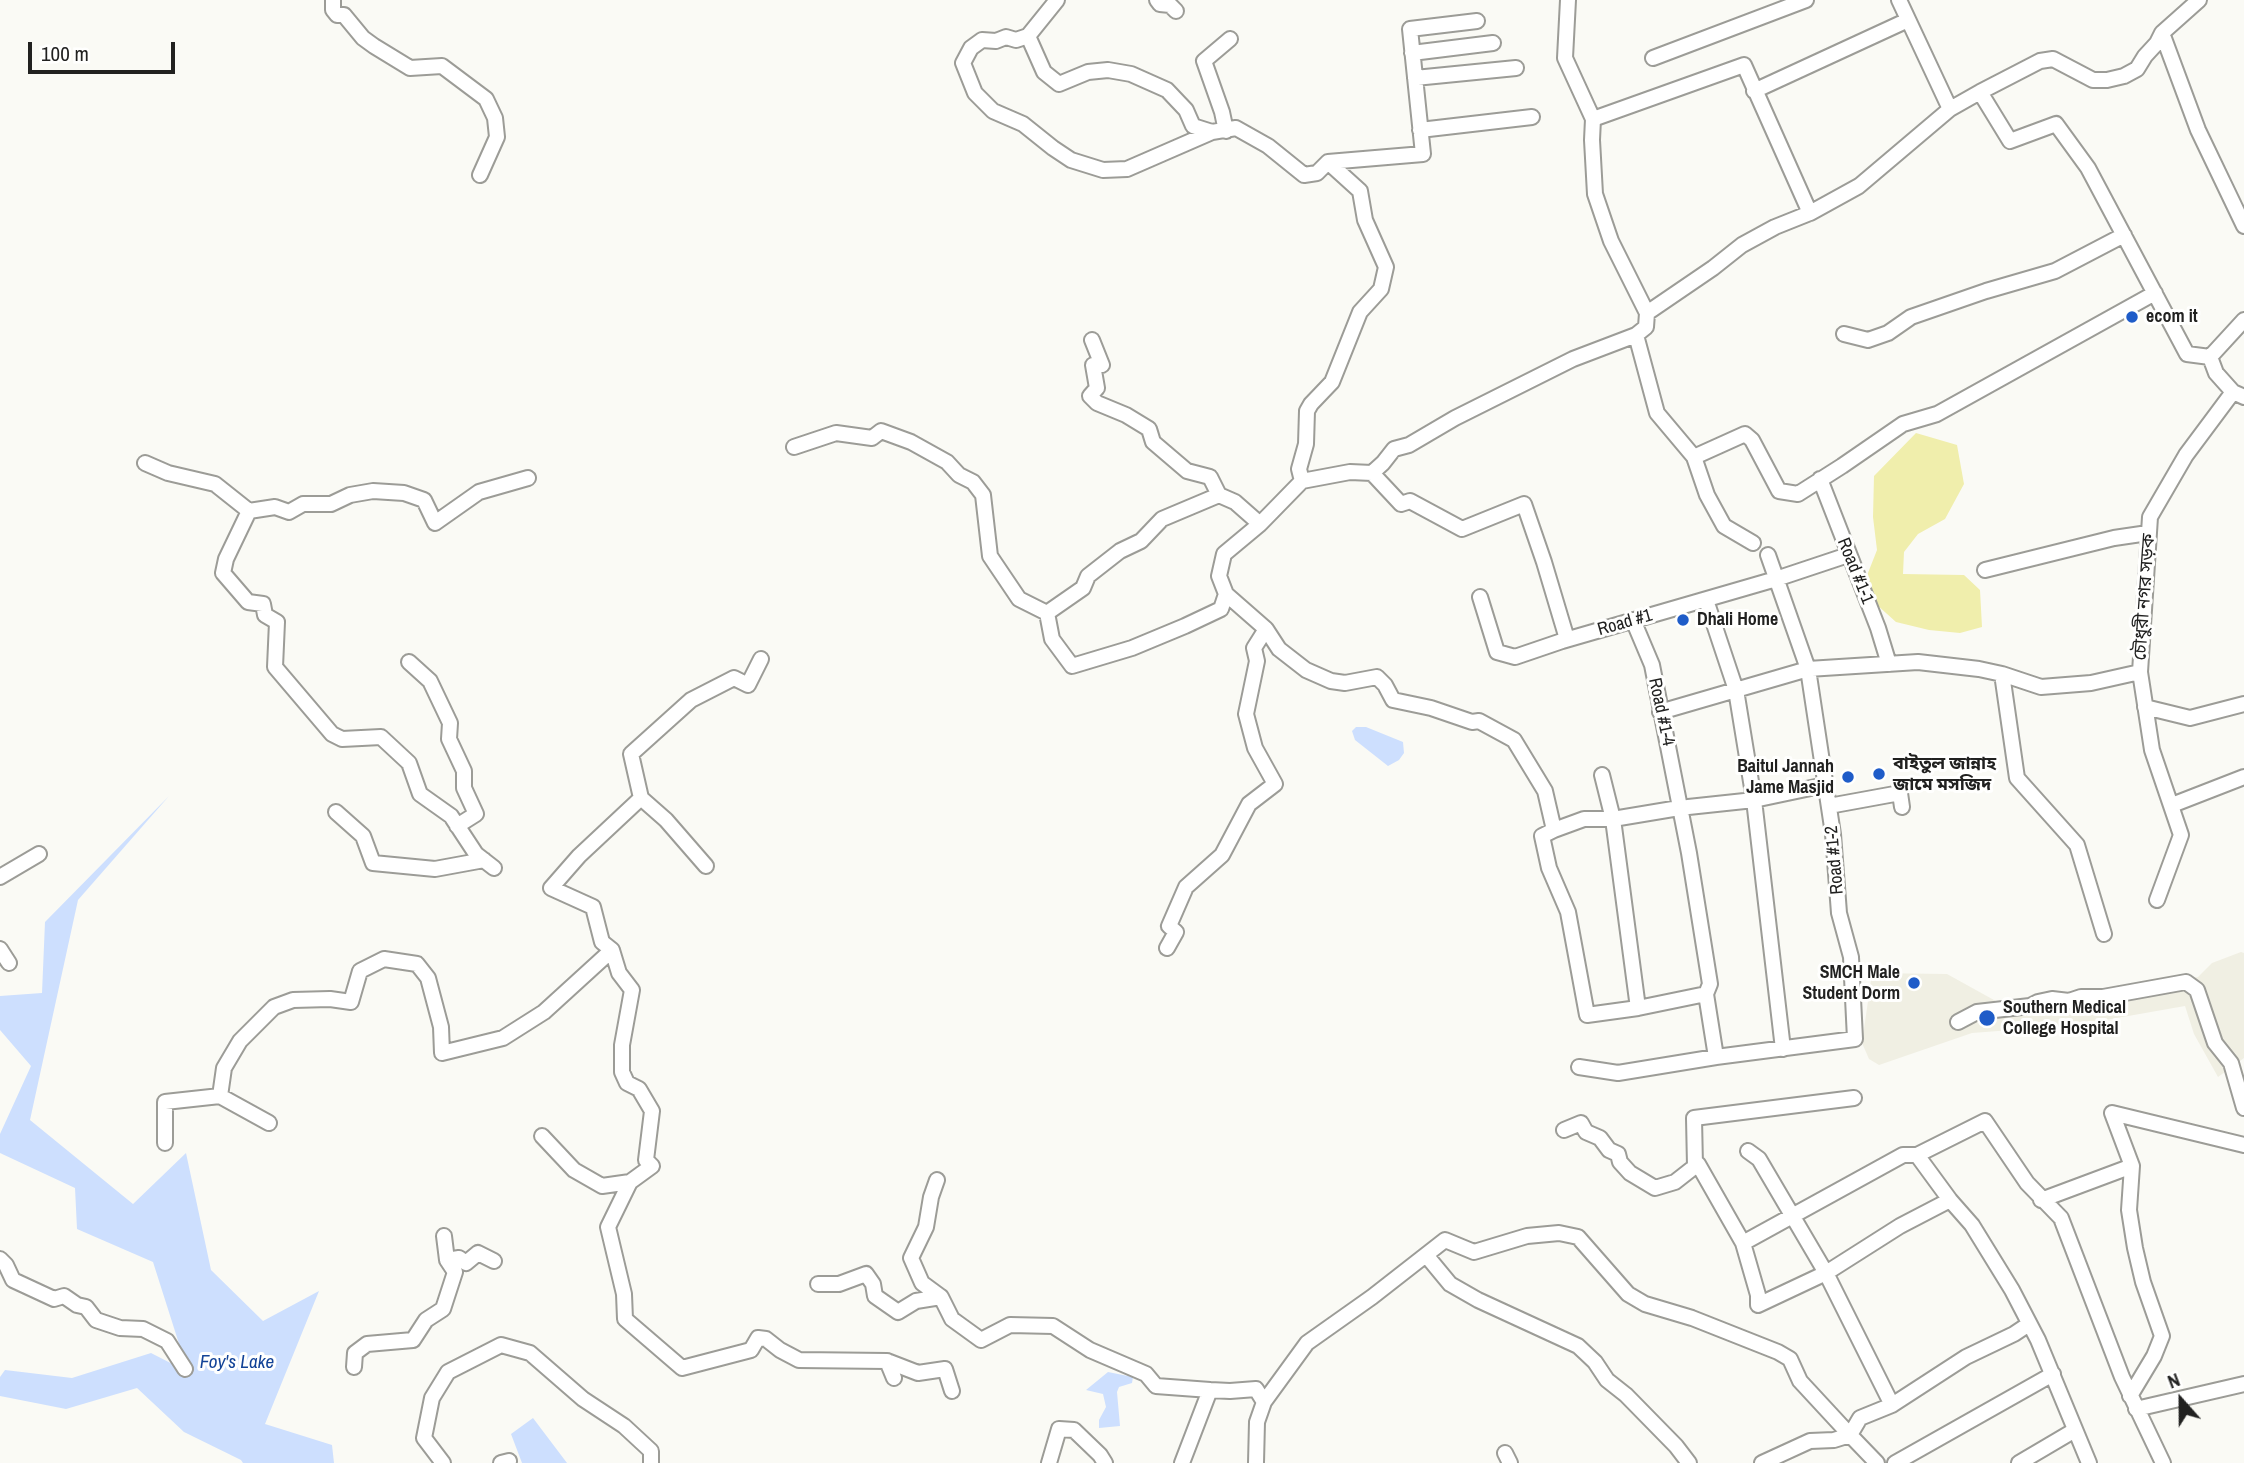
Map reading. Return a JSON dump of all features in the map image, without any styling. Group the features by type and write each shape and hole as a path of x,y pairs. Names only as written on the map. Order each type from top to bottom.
{"street":[{"path":"333,0 333,9 337,15 344,15 363,38 374,46 410,68 442,66 486,99 495,118 497,137 480,175"},
{"path":"1057,0 1028,36 1016,40 1006,37 996,41 982,40 971,48 963,63 975,93 993,111 1023,124 1071,160 1103,170 1127,169 1219,132 1236,128 1268,146 1304,175 1317,173 1328,162 1423,154 1409,31 1412,27 1477,21"},
{"path":"1157,0 1160,4 1170,5 1176,11"},
{"path":"1554,830 1545,791 1514,740 1479,721 1472,722 1431,708 1393,700 1377,677 1345,683 1331,681 1306,670 1279,649 1266,629 1226,594 1219,576 1224,554 1260,524 1302,481 1350,472 1372,473 1394,449 1409,446 1455,418 1573,359 1636,335 1646,327 1647,313 1611,241 1595,194 1593,119 1564,51 1568,0"},
{"path":"1653,58 1805,0"},
{"path":"1899,0 1950,109"},
{"path":"1647,313 1742,245 1859,186 1950,109 2040,61 2053,60 2093,80 2124,76 2137,69 2162,33 2199,0"},
{"path":"1754,91 1908,20"},
{"path":"2162,33 2198,130 2244,226"},
{"path":"1028,36 1044,72 1059,83 1088,72 1108,70 1130,74 1167,90 1186,110 1193,126 1219,132"},
{"path":"1219,132 1222,112 1204,61 1230,39"},
{"path":"1412,53 1493,43"},
{"path":"1593,119 1744,65 1810,213"},
{"path":"1415,78 1516,68"},
{"path":"1980,92 2010,141 2056,124 2088,168 2187,354 2210,357"},
{"path":"1420,130 1532,117"},
{"path":"1302,481 1299,469 1306,444 1307,411 1332,382 1360,312 1381,289 1386,267 1365,220 1360,191 1328,162"},
{"path":"1844,334 1868,340 1888,333 1911,317 2055,271 2124,234"},
{"path":"1694,457 1745,434 1752,440 1779,491 1798,494 1903,424 1937,414 2155,293"},
{"path":"2210,357 2244,320"},
{"path":"1636,335 1657,413 1694,457 1707,495 1724,526 1753,543"},
{"path":"1092,340 1102,365 1093,365 1097,388 1090,396 1097,403 1126,415 1149,429 1153,442 1187,471 1210,477 1219,495 1235,502 1260,524"},
{"path":"2210,357 2216,373 2238,394"},
{"name":"চৌধুরী নগর সড়ক","path":"1661,712 1808,669 1918,662 2003,674 2042,687 2091,683 2140,672 2150,517 2186,455 2238,394"},
{"path":"794,447 836,433 872,438 881,431 911,442 947,462 960,475 973,482 983,495 990,556 1019,599 1047,613"},
{"path":"145,463 168,473 215,484 249,511 275,507 289,512 303,504 331,504 350,495 373,491 404,493 424,500 435,523 479,492 528,478"},
{"path":"1372,473 1401,505 1410,501 1462,529 1524,504 1567,639"},
{"name":"Road #1-1","path":"1820,479 1878,628 1889,664"},
{"path":"1047,613 1083,588 1088,576 1120,551 1140,541 1162,519 1219,495"},
{"path":"249,511 226,559 223,573 248,602 263,604 265,615 277,622 275,667 332,734 342,740 381,737 408,763 420,794 451,816 476,854 489,864 436,869 373,863 363,836 336,812"},
{"path":"1985,570 2114,538 2148,533"},
{"path":"1768,555 1808,669"},
{"name":"Road #1","path":"1480,597 1497,652 1514,657 1849,555"},
{"path":"1047,613 1052,639 1072,666 1132,648 1185,626 1221,609 1226,594"},
{"path":"1579,1067 1618,1073 1783,1049 1754,800 1736,690 1706,600"},
{"name":"Road #1-4","path":"1633,620 1652,665 1689,853 1710,984 1706,994 1716,1057"},
{"path":"1167,948 1176,932 1169,926 1186,887 1222,855 1249,804 1275,785 1255,748 1245,714 1257,660 1254,648 1266,629"},
{"path":"706,866 666,820 641,798 631,754 691,699 734,678 748,685 761,659"},
{"path":"409,662 430,681 450,723 449,739 464,771 464,788 475,814 457,826"},
{"name":"Road #1-2","path":"1783,1049 1855,1039 1851,957 1839,913 1833,834 1808,669"},
{"path":"2140,672 2152,750 2181,835 2157,900"},
{"path":"2003,674 2017,778 2077,845 2104,934"},
{"path":"2145,707 2190,718 2244,704"},
{"path":"1602,775 1613,819 1638,1008"},
{"path":"2172,804 2244,777"},
{"path":"1706,994 1587,1015 1568,912 1549,868 1542,836 1584,820 1613,819 1754,800 1825,785"},
{"path":"1829,806 1900,793 1902,807"},
{"path":"542,1136 574,1170 602,1186 630,1182 652,1166 646,1160 652,1111 639,1089 627,1083 622,1072 622,1045 632,990 619,972 612,950 602,942 593,907 551,888 579,856 641,798"},
{"path":"0,877 40,854"},
{"path":"0,949 9,963"},
{"path":"220,1096 224,1068 240,1041 274,1007 293,1000 330,999 351,1002 360,971 384,959 416,964 428,978 441,1027 442,1054 503,1038 544,1012 612,950"},
{"path":"1958,1022 1977,1012 2030,1006 2052,999 2069,1001 2186,982 2197,990 2215,1043 2231,1063 2244,1108"},
{"path":"165,1143 165,1102 220,1096 269,1123"},
{"path":"1695,1166 1694,1118 1854,1098"},
{"path":"2133,1403 2161,1336 2135,1248 2129,1210 2132,1166 2112,1113 2244,1145"},
{"path":"1743,1243 1903,1155 1917,1155 1985,1121 2027,1183 2061,1218 2133,1403 2163,1463"},
{"path":"1564,1130 1581,1123 1586,1132 1600,1138 1609,1150 1618,1154 1620,1162 1630,1173 1655,1188 1675,1182 1698,1164 1743,1243 1758,1295 1758,1305 1826,1273 1900,1226 1950,1200"},
{"path":"1748,1151 1759,1159 1826,1273 1892,1405"},
{"path":"1917,1155 1972,1225 2012,1290 2038,1340 2089,1463"},
{"path":"2041,1200 2132,1166"},
{"path":"937,1180 926,1227 911,1258 922,1283 941,1297 951,1319 981,1340 1010,1325 1053,1326 1090,1350 1146,1374 1156,1385 1210,1390 1256,1389 1264,1402"},
{"path":"630,1182 608,1227 624,1294 625,1319 682,1368 751,1350 758,1338 766,1339 799,1360 887,1361 918,1373 945,1369 952,1391"},
{"path":"1256,1463 1257,1422 1264,1402 1307,1343 1445,1241 1474,1252 1527,1236 1559,1233 1578,1237 1628,1294 1645,1304 1692,1318 1790,1359 1800,1381 1877,1463"},
{"path":"354,1367 355,1353 367,1344 414,1340 426,1320 443,1309 455,1272 447,1260 444,1236"},
{"path":"447,1260 459,1258 466,1263 478,1253 494,1261"},
{"path":"1426,1255 1450,1283 1469,1295 1578,1346 1595,1362 1607,1380 1626,1395 1689,1463"},
{"path":"0,1259 13,1280 54,1299 64,1296 77,1305 86,1307 96,1320 120,1328 143,1329 167,1341 185,1368"},
{"path":"818,1284 839,1284 866,1274 873,1284 875,1296 898,1312 916,1301 941,1297"},
{"path":"1762,1463 1810,1441 1834,1440 1850,1435 1860,1418 1892,1405 1966,1357 2029,1324"},
{"path":"443,1463 424,1438 432,1398 448,1372 501,1345 530,1353 583,1399 624,1426 651,1451 651,1463"},
{"path":"887,1361 894,1378"},
{"path":"1895,1463 2053,1374"},
{"path":"2133,1403 2244,1384"},
{"path":"1182,1463 1210,1390"},
{"path":"1049,1463 1059,1429 1074,1430 1105,1463"},
{"path":"2019,1463 2075,1430"}],"shaded area":[{"path":"1916,433 1957,445 1964,484 1945,519 1918,534 1904,552 1903,574 1964,575 1980,590 1982,627 1960,633 1929,630 1896,622 1876,604 1866,578 1877,550 1873,517 1874,476"},
{"name":"Southern Medical College Hospital","path":"2244,953 2244,1058 2218,1077 2194,1034 2185,1006 2077,1025 1972,1033 1879,1065 1869,1059 1862,1043 1872,973 1947,974 2003,1005 2104,993 2198,977 2212,963"}],"water":[{"path":"1356,727 1366,727 1403,742 1404,753 1399,760 1388,766 1355,740 1352,731"},
{"name":"Foy's Lake","path":"169,796 78,900 30,1120 133,1204 186,1153 211,1270 263,1321 319,1291 265,1424 332,1445 334,1463 243,1463 184,1432 137,1388 66,1409 0,1396 0,1377 5,1370 72,1378 151,1353 188,1372 153,1262 77,1229 75,1188 0,1153 0,1134 31,1066 0,1030 0,996 42,993 45,922"},
{"path":"1108,1372 1133,1377 1132,1383 1119,1387 1117,1392 1120,1426 1099,1428 1099,1420 1106,1407 1103,1394 1086,1390"},
{"path":"533,1418 567,1463 522,1463 511,1434"}],"place":[{"name":"ecom it","path":"2132,317"},
{"name":"Dhali Home","path":"1683,620"},
{"name":"বাইতুল জান্নাহ জামে মসজিদ","path":"1879,774"},
{"name":"Baitul Jannah Jame Masjid","path":"1848,777"},
{"name":"SMCH Male Student Dorm","path":"1914,983"},
{"name":"Southern Medical College Hospital","path":"1987,1018"}]}
